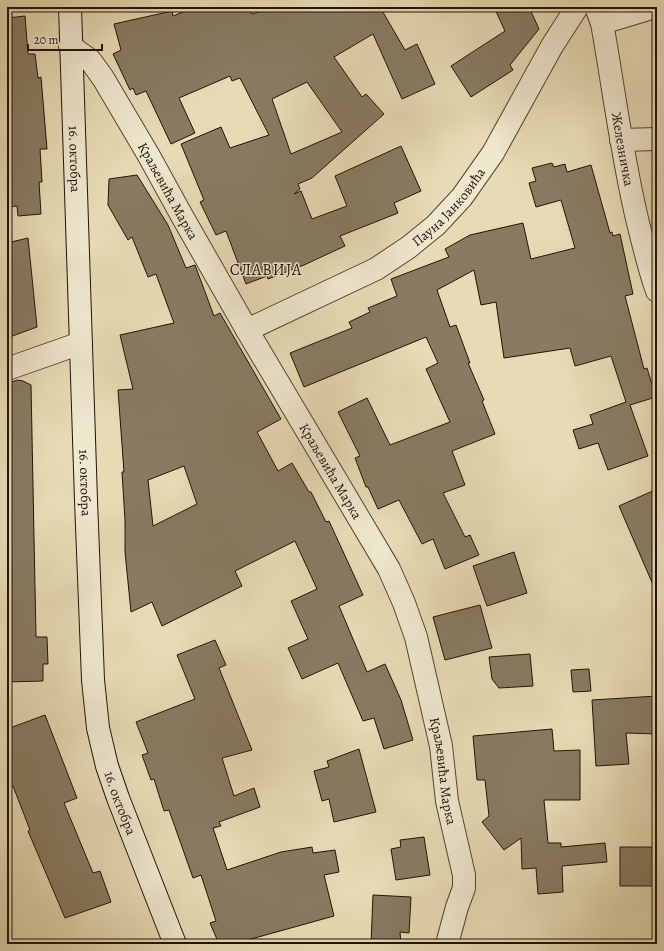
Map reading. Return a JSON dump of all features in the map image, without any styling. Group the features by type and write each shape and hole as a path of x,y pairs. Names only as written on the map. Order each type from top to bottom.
{"street":[{"name":"16. октобра","path":"70,7 70,46 93,680 98,728 107,766 118,798 175,944"},
{"name":"Пауна Јанковића","path":"247,330 376,269 409,247 436,224 462,197 493,153 552,46 577,7"},
{"path":"599,15 655,7"},
{"name":"Железничка","path":"599,15 634,206 649,270 657,291"},
{"name":"Краљевића Марка","path":"70,46 90,60 103,78 149,156 247,330 389,569 404,603 416,637 441,746 447,801 464,875 464,888 447,944"},
{"path":"621,140 657,139"},
{"path":"7,369 81,343"}],"building":[{"path":"195,7 250,7 252,14 275,7 380,7 405,50 417,44 435,84 402,99 373,34 334,57 362,97 366,94 384,114 312,178 298,184 300,189 294,194 301,191 312,219 347,206 335,176 401,146 421,191 394,203 398,213 340,236 345,246 304,265 268,279 267,276 246,284 226,231 216,235 200,202 204,200 181,144 221,127 230,148 269,135 240,78 232,81 230,76 179,98 195,133 171,144 146,91 136,95 133,88 130,90 113,54 121,50 114,24 172,11 173,16","holes":["307,82 342,132 291,154 272,99"]},
{"path":"494,7 529,7 539,29 510,65 513,70 471,97 451,66 505,31"},
{"path":"25,16 28,54 35,54 38,78 41,77 47,149 40,149 42,182 39,182 41,214 18,216 17,206 7,207 7,18"},
{"path":"552,163 554,167 565,164 567,172 591,165 610,233 612,232 613,236 620,234 633,294 625,296 644,369 647,368 656,397 630,405 648,456 608,470 598,443 579,449 573,430 593,424 590,415 626,402 611,356 575,366 570,348 504,358 496,302 481,305 474,270 437,290 450,327 456,325 470,363 468,363 484,400 482,401 495,434 452,451 465,485 443,493 465,537 470,535 479,555 445,569 433,539 422,544 399,500 378,509 368,487 366,487 355,458 360,456 338,412 367,398 390,445 450,422 426,369 438,363 426,337 304,387 290,353 352,328 349,322 370,312 368,308 397,296 391,279 449,257 445,249 470,235 523,223 531,259 575,248 561,200 536,207 529,183 536,181 532,168"},
{"path":"137,175 168,225 186,268 195,265 214,316 220,313 281,419 257,432 278,471 292,463 309,492 311,492 326,522 329,521 363,595 339,606 367,672 385,664 401,700 413,740 384,749 374,718 363,721 338,663 302,679 288,648 308,639 291,601 317,589 295,541 235,571 242,586 162,626 152,602 131,612 125,552 122,472 124,472 118,390 133,389 120,335 174,323 156,274 148,277 132,237 128,240 108,205 109,179","holes":["184,466 197,504 153,526 148,480"]},
{"path":"28,238 37,327 7,338 7,243"},
{"path":"17,380 31,385 36,637 47,637 48,664 43,664 43,681 7,682 7,384"},
{"path":"657,489 657,594 619,506"},
{"path":"514,552 527,593 487,606 473,566"},
{"path":"480,605 492,648 445,660 433,617"},
{"path":"215,640 226,665 219,668 252,750 222,758 234,796 254,788 260,807 219,822 221,826 213,828 227,870 281,852 312,847 313,853 335,850 339,872 324,875 334,916 244,941 246,944 219,944 210,923 216,921 201,875 193,878 169,810 164,811 154,779 151,780 142,755 148,753 136,722 195,699 177,655"},
{"path":"530,654 533,686 499,688 492,679 489,657"},
{"path":"589,669 591,691 573,692 571,670"},
{"path":"657,696 657,734 626,733 629,764 596,766 592,700"},
{"path":"45,715 77,798 64,803 93,873 100,871 111,902 65,918 28,831 30,830 13,786 7,788 7,729"},
{"path":"552,729 554,751 580,750 580,800 544,800 548,843 561,843 561,847 605,843 607,862 562,866 563,892 538,894 536,868 522,869 521,838 504,850 482,822 489,816 485,780 477,780 473,736"},
{"path":"359,749 376,812 334,822 329,799 322,801 314,771 329,767 327,761"},
{"path":"424,837 430,875 396,880 391,849 401,847 400,840"},
{"path":"620,847 652,847 653,865 657,865 657,886 620,886"},
{"path":"373,895 411,897 409,933 400,932 401,944 371,944"}],"district":[{"name":"СЛАВИЈА","path":"266,269"}]}
